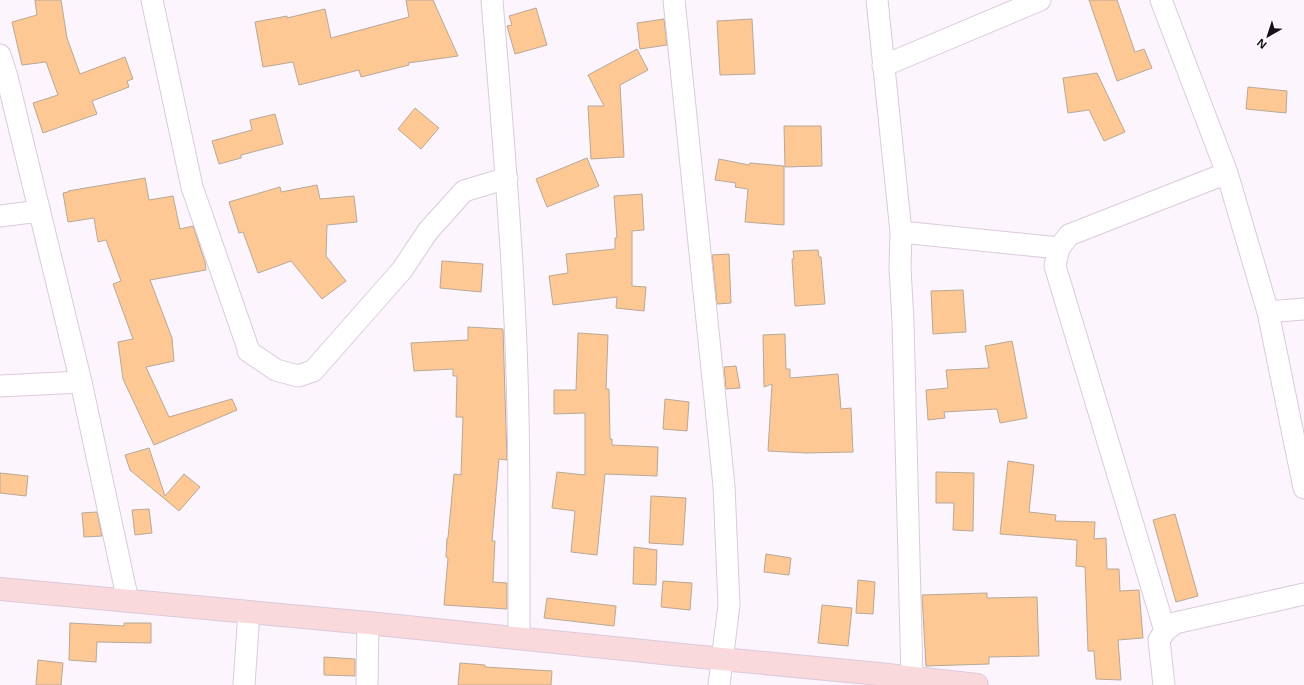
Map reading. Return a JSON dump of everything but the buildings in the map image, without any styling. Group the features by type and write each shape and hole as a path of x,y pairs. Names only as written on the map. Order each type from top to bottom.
{"main road":[{"path":"0,589 368,623 977,685"}],"street":[{"path":"152,0 192,187 248,351 276,370 298,376 313,371 402,270 428,231 464,191 507,178"},
{"path":"492,0 507,178 514,302 519,448 519,638"},
{"path":"674,0 724,486 729,605 719,685"},
{"path":"877,0 901,232 900,268 903,322 912,678"},
{"path":"883,66 1040,0"},
{"path":"1161,0 1227,173 1268,312 1304,488"},
{"path":"0,55 3,77 40,211 81,382 128,601"},
{"path":"1165,631 1055,266 1059,248 1068,234 1227,173"},
{"path":"0,216 40,211"},
{"path":"901,232 1059,248"},
{"path":"1268,312 1304,309"},
{"path":"0,386 81,382"},
{"path":"1164,685 1158,640 1165,631 1176,623 1304,594"},
{"path":"244,685 249,612"},
{"path":"367,685 368,623"}]}
